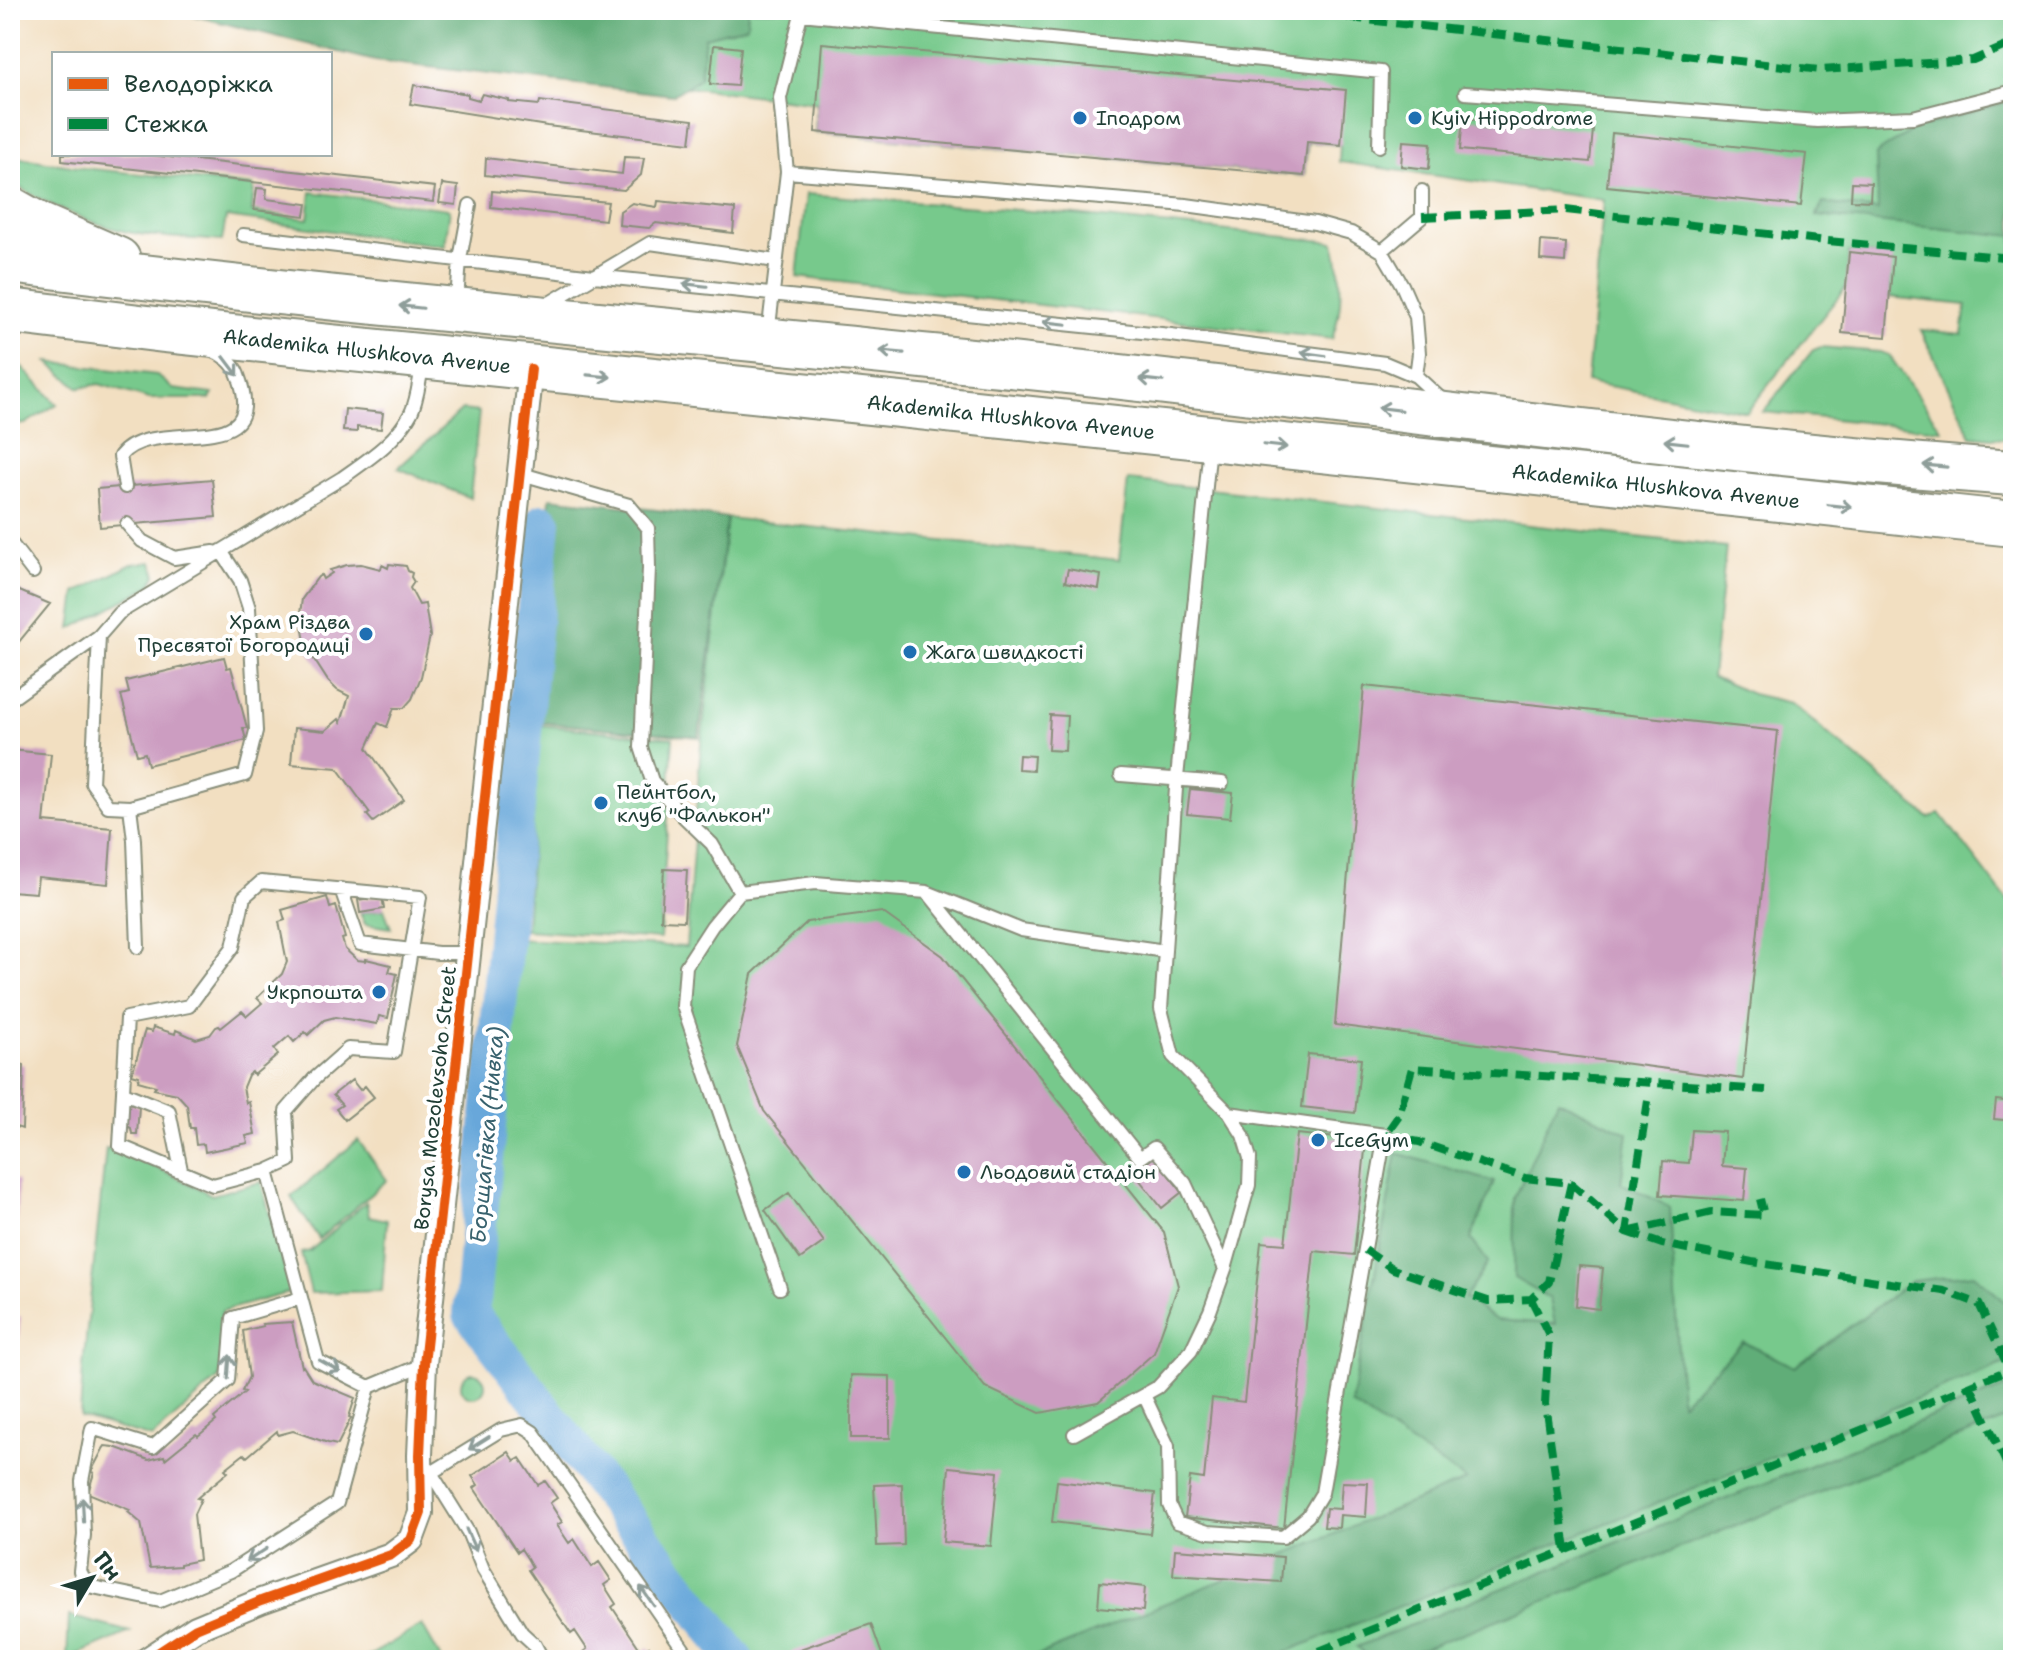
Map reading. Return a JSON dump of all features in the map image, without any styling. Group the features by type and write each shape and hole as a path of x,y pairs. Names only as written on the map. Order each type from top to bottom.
{"highway":[{"path":"10,209 40,226 164,280"},
{"path":"10,261 456,312 912,354 1719,447 2013,473"},
{"name":"Akademika Hlushkova Avenue","path":"10,311 164,330 2013,524"},
{"path":"10,332 76,318"}],"street":[{"name":"Borysa Mozolevsoho Street","path":"147,1660 196,1628 261,1601 391,1555 411,1540 421,1513 430,1471 424,1364 531,369"}],"lane":[{"path":"767,342 787,172 780,98 801,14 1381,72 1379,146"},
{"path":"1465,93 1817,121 1913,117 2013,91"},
{"path":"787,172 1186,205 1315,223 1351,233 1382,251 1402,285 1416,317 1419,353 1416,376"},
{"path":"1382,251 1422,217 1422,191"},
{"path":"456,312 460,259 470,205"},
{"path":"243,235 594,276 1201,339 1385,363 1416,376 1462,418"},
{"path":"524,318 650,243 776,261"},
{"path":"125,487 120,456 126,448 142,439 223,433 236,423 243,410 244,394 236,370 220,353 164,330"},
{"path":"10,700 99,636 119,613 342,478 376,453 397,433 412,411 424,356"},
{"path":"1074,1434 1158,1387 1191,1351 1225,1269 1249,1185 1250,1158 1243,1135 1229,1113 1173,1056 1161,1009 1178,779 1211,439"},
{"path":"522,474 629,505 648,528 641,747 652,781 712,844 740,892"},
{"path":"127,524 142,541 174,558 221,551"},
{"path":"10,542 33,572"},
{"path":"99,636 92,783 108,806 130,807 245,775 256,731 249,608 240,580 221,551"},
{"path":"1121,775 1222,783"},
{"path":"130,807 138,947"},
{"path":"261,882 420,897 412,950 394,1052 348,1049 314,1079 286,1111 289,1161 267,1171 213,1185 120,1146 127,1018 189,1006 233,947 244,897 261,882"},
{"path":"780,1288 683,1006 686,966 712,926 740,892 815,883 927,892 1021,930 1165,951"},
{"path":"341,889 360,944 438,953 469,953"},
{"path":"927,892 1140,1158 1154,1148 1185,1183 1225,1269"},
{"path":"124,1093 169,1111 181,1170"},
{"path":"1144,1395 1168,1446 1169,1505 1177,1522 1208,1532 1283,1537 1308,1516 1322,1493 1385,1135 1229,1113"},
{"path":"267,1171 318,1361 369,1387 424,1364"},
{"path":"301,1298 233,1318 228,1380 153,1447 92,1428 82,1481 84,1535 80,1571 88,1586 160,1601 231,1571 337,1503 369,1387"},
{"path":"543,1660 535,1645 522,1633 483,1569 468,1532 430,1471 501,1430 522,1425 533,1432 691,1660"}],"green space":[{"path":"171,10 748,10 747,26 705,37 700,78 673,95 375,61"},
{"name":"Kyiv Hippodrome","path":"194,10 2013,10 2013,440 1971,436 1921,330 1962,334 1966,305 1889,297 1892,257 1849,252 1847,286 1747,412 1587,382 1604,200 1339,162 1340,145 1308,142 1304,176 815,132 817,103 301,40"},
{"path":"2013,100 2013,236 1816,216 1823,203 1878,210 1876,154 1914,129"},
{"path":"10,156 84,168 254,186 252,212 308,219 311,192 450,209 445,246 226,217 222,241 123,231 65,211 10,182"},
{"path":"806,194 1056,213 1334,242 1340,291 1336,327 1332,339 797,277"},
{"path":"1821,347 1889,355 1942,430 1763,412 1813,350"},
{"path":"48,362 157,375 173,389 213,394 210,399 149,399 99,384 79,388"},
{"path":"21,366 57,404 25,424 10,425 10,368"},
{"path":"462,410 479,412 470,498 398,468"},
{"path":"1128,480 1726,547 1712,677 1752,694 1791,703 1929,818 1940,813 2013,908 2013,1660 747,1660 476,1312 513,939 686,947 701,744 727,518 1119,560"},
{"path":"550,498 727,518 699,737 537,722"},
{"path":"152,562 156,575 150,586 71,629 76,593 132,564"},
{"name":"Пейнтбол, клуб \"Фалькон\"","path":"539,725 673,738 660,939 526,930"},
{"path":"384,909 391,928 365,924 360,913"},
{"path":"1558,1100 1628,1133 1621,1183 1670,1207 1681,1403 1743,1342 1795,1367 1912,1281 1973,1274 2008,1304 2013,1303 2013,1360 1266,1660 1027,1660 1466,1480 1351,1404 1397,1153 1494,1182 1471,1239 1488,1262 1465,1298 1496,1320 1555,1324 1550,1299 1514,1278 1515,1198"},
{"path":"358,1140 387,1180 319,1239 291,1197"},
{"path":"106,1148 124,1151 212,1195 261,1182 291,1292 222,1311 220,1377 152,1438 80,1417"},
{"path":"366,1202 369,1216 387,1220 382,1291 311,1293 301,1253 310,1251"},
{"path":"473,1373 481,1377 485,1385 481,1393 473,1397 465,1393 461,1385 465,1377"},
{"path":"2013,1384 2013,1416 1395,1660 1372,1659 1356,1647"},
{"path":"69,1616 130,1632 67,1659"},
{"path":"422,1625 442,1660 362,1660"}],"building":[{"name":"Іподром","path":"822,43 1346,90 1341,145 1307,142 1304,176 815,132"},
{"path":"714,45 741,48 737,86 710,84"},
{"path":"414,85 468,94 468,97 479,100 482,94 509,102 539,105 540,101 693,120 690,143 547,126 410,104"},
{"path":"1463,118 1593,130 1590,162 1460,150"},
{"path":"1612,133 1807,154 1801,206 1607,186"},
{"path":"1403,141 1431,143 1429,169 1401,166"},
{"path":"62,156 160,156 435,187 433,202 62,161"},
{"path":"624,157 644,158 641,175 624,190 485,175 486,158 622,174"},
{"path":"1852,182 1871,183 1870,201 1851,200"},
{"path":"442,184 458,186 456,205 439,203"},
{"path":"257,188 267,189 266,199 307,204 305,216 254,210"},
{"path":"492,191 608,202 605,220 491,207"},
{"path":"658,201 735,209 733,233 656,223 649,228 619,225 620,211 632,203 657,207"},
{"path":"1541,241 1566,243 1565,262 1540,260"},
{"path":"1849,252 1893,257 1886,337 1842,333"},
{"path":"345,409 383,413 381,429 357,427 357,432 343,431"},
{"path":"212,479 216,517 100,527 97,489"},
{"name":"Храм Різдва Пресвятої Богородиці","path":"361,564 381,569 382,565 388,568 389,564 406,566 414,582 410,588 419,605 425,604 430,636 421,677 412,699 404,708 394,708 387,727 378,723 367,748 404,800 373,822 367,815 370,813 337,768 291,764 294,728 325,731 339,719 341,722 349,696 328,681 306,647 300,614 302,599 321,575 323,579 332,573 330,570"},
{"path":"1068,569 1101,575 1099,589 1065,582"},
{"path":"10,587 50,604 14,648 10,647"},
{"path":"224,657 227,668 231,667 247,728 243,728 246,740 148,765 145,753 137,755 121,695 129,693 126,681"},
{"path":"1364,686 1778,731 1743,1079 1335,1025"},
{"path":"1050,715 1067,716 1065,751 1048,750"},
{"path":"10,750 51,754 44,822 112,828 108,884 38,877 36,893 10,891"},
{"path":"1019,755 1034,756 1033,770 1018,769"},
{"path":"1190,789 1233,793 1230,818 1187,814"},
{"path":"664,869 687,870 684,921 661,920"},
{"path":"382,896 384,909 360,913 358,900"},
{"path":"327,897 330,908 336,906 345,949 357,960 391,965 389,972 397,974 388,1018 379,1016 377,1024 335,1017 324,1020 308,1035 305,1032 294,1042 289,1036 274,1049 278,1055 254,1075 252,1072 248,1075 243,1087 255,1134 246,1136 248,1143 205,1152 204,1144 196,1145 187,1105 177,1094 154,1089 156,1086 138,1081 139,1076 132,1074 145,1030 152,1032 153,1027 175,1034 176,1030 196,1039 210,1035 216,1027 221,1028 242,1011 247,1016 262,1003 257,998 282,974 287,962 279,922 285,920 282,910"},
{"name":"Льодовий стадіон","path":"882,912 943,956 1164,1232 1178,1286 1154,1353 1098,1402 1040,1413 985,1387 764,1111 737,1046 752,974 807,922"},
{"path":"2008,955 2013,955 2013,980 2006,979"},
{"path":"1308,1054 1361,1059 1355,1113 1302,1107"},
{"path":"10,1061 24,1065 22,1129 10,1125"},
{"path":"352,1080 360,1090 365,1086 374,1097 345,1120 336,1109 342,1105 333,1095"},
{"path":"1996,1100 2013,1102 2013,1121 1994,1119"},
{"path":"126,1102 139,1106 137,1134 132,1134 131,1128 125,1125"},
{"path":"1692,1130 1725,1132 1722,1166 1747,1168 1744,1201 1660,1195 1663,1161 1689,1163"},
{"path":"1297,1134 1366,1141 1354,1255 1314,1251 1284,1528 1185,1517 1190,1477 1204,1479 1212,1398 1244,1402 1261,1242 1285,1244"},
{"path":"1154,1157 1182,1192 1162,1208 1134,1173"},
{"path":"10,1178 18,1181 16,1261 10,1259"},
{"path":"789,1193 824,1242 800,1259 765,1210"},
{"path":"1579,1266 1603,1268 1599,1309 1576,1306"},
{"path":"21,1316 15,1378 10,1380 10,1319"},
{"path":"292,1322 302,1367 312,1380 355,1398 351,1418 339,1442 337,1445 328,1443 293,1431 278,1435 277,1431 247,1457 244,1454 225,1469 228,1472 197,1498 201,1499 194,1514 199,1560 180,1566 150,1568 141,1523 128,1512 130,1510 88,1493 94,1473 91,1472 103,1449 105,1446 114,1447 149,1460 164,1456 165,1459 216,1421 214,1418 245,1392 242,1391 249,1377 243,1331 262,1324"},
{"path":"851,1375 890,1376 890,1438 851,1438"},
{"path":"509,1452 515,1461 520,1458 538,1485 545,1481 557,1498 550,1503 562,1522 557,1525 569,1543 574,1539 592,1567 599,1562 611,1580 604,1585 616,1604 612,1607 642,1652 649,1647 657,1660 588,1660 583,1652 587,1649 575,1631 571,1634 528,1570 532,1567 527,1558 521,1549 517,1552 474,1488 478,1485 472,1476"},
{"path":"949,1467 998,1472 991,1546 943,1542"},
{"path":"1057,1481 1155,1493 1150,1534 1052,1522"},
{"path":"1342,1482 1368,1483 1366,1517 1340,1515 1339,1528 1324,1527 1326,1508 1340,1509"},
{"path":"902,1484 904,1545 877,1546 874,1485"},
{"path":"1175,1549 1283,1557 1281,1582 1173,1575"},
{"path":"1100,1582 1145,1587 1143,1611 1098,1607"},
{"path":"871,1624 884,1660 784,1660 783,1655"}],"waterway":[{"name":"Борщагівка (Нивка)","path":"543,522 471,1314 736,1660"}],"marked path":[{"path":"1276,10 1820,70 1973,60 2013,43"},
{"path":"1422,217 1566,210 1827,241 2013,258"},
{"path":"1648,1101 1627,1232 1571,1183 1525,1178 1419,1142 1385,1135 1399,1115 1412,1068 1766,1090"},
{"path":"1365,1250 1393,1269 1488,1301 1531,1299 1549,1282 1571,1183"},
{"path":"1627,1232 1712,1212 1764,1215 1760,1199"},
{"path":"1627,1232 1662,1244 1752,1262 1944,1291 1979,1304 2009,1369"},
{"path":"1531,1299 1549,1335 1545,1404 1566,1550"},
{"path":"1297,1660 2013,1368"},
{"path":"1970,1385 2013,1478"}],"cycle path":[{"path":"147,1660 196,1628 261,1601 391,1555 411,1540 421,1513 424,1364 531,369"}],"place":[{"name":"Іподром","path":"1080,118"},
{"name":"Kyiv Hippodrome","path":"1415,118"},
{"name":"Храм Різдва Пресвятої Богородиці","path":"366,634"},
{"name":"Жага швидкості","path":"910,652"},
{"name":"Пейнтбол, клуб \"Фалькон\"","path":"601,803"},
{"name":"Укрпошта","path":"379,992"},
{"name":"IceGym","path":"1318,1140"},
{"name":"Льодовий стадіон","path":"964,1172"}]}
